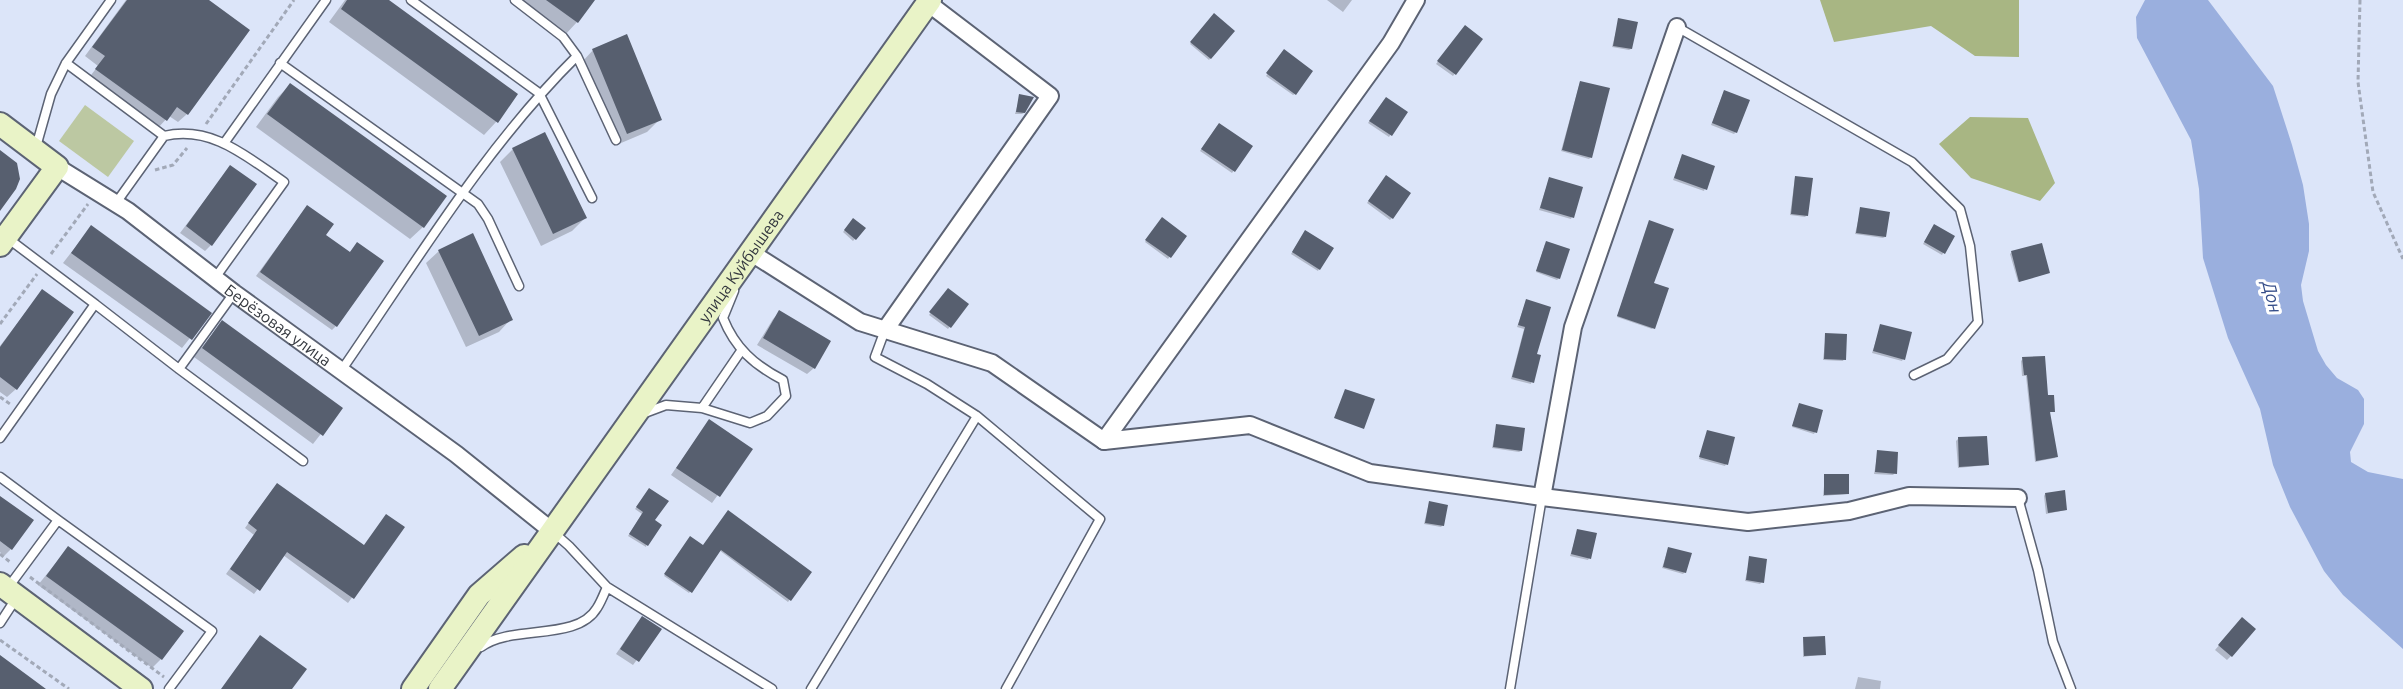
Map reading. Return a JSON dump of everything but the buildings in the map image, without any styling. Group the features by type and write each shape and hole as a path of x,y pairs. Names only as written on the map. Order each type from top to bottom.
{"main road":[{"name":"улица Куйбышева","path":"552,531 929,1"},
{"name":"Берёзовая улица","path":"0,124 57,166"},
{"path":"3,241 57,166"},
{"path":"440,689 552,531"},
{"path":"412,689 479,595 552,531"},
{"path":"8,590 141,689"}],"street":[{"path":"1104,441 1391,43 1416,0"},
{"path":"885,330 1050,96 929,1"},
{"path":"1542,497 1573,327 1677,27"},
{"name":"Берёзовая улица","path":"57,166 116,203 234,293 456,454 552,531"},
{"path":"750,252 860,322 992,363 1104,441 1250,425 1370,473 1748,522 1849,511 1909,495 2018,498"}],"lane":[{"path":"35,151 51,94 66,63 111,0"},
{"path":"225,142 326,0"},
{"path":"411,0 539,93 592,198"},
{"path":"515,0 563,37 577,56 616,140"},
{"path":"1677,27 1912,162 1960,209 1970,246 1978,322 1947,359 1914,375"},
{"path":"341,371 463,194 539,93 577,56"},
{"path":"66,63 164,136"},
{"path":"280,63 478,204 488,219 519,286"},
{"path":"116,203 164,136 180,132 199,134 225,142 284,182 215,278"},
{"path":"3,241 44,264 179,369 303,461"},
{"path":"633,417 666,405 702,408 750,423 767,416 786,396 783,380 741,351 730,335 723,318 750,252"},
{"path":"179,369 234,293"},
{"path":"0,438 95,304"},
{"path":"885,330 874,357 927,384 977,416 1100,519 1006,689"},
{"path":"702,408 741,351"},
{"path":"811,689 977,416"},
{"path":"0,477 212,631 171,686"},
{"path":"1510,689 1542,497"},
{"path":"2018,498 2038,570 2053,642 2071,689"},
{"path":"0,623 8,590 58,520"},
{"path":"552,531 607,586 772,689"},
{"path":"456,665 488,641 528,632 576,626 597,610 607,586"}],"path":[{"path":"136,174 173,165 199,134 294,0"},
{"path":"2360,0 2358,82 2373,192 2403,259"},
{"path":"0,324 98,191"},
{"path":"0,554 171,686"},
{"path":"0,640 69,689"}],"green space":[{"path":"1820,0 2019,0 2019,57 1975,56 1931,26 1834,42"},
{"path":"85,105 134,141 108,177 59,141"},
{"path":"1970,117 2028,118 2055,183 2040,201 1971,178 1939,144"}],"water":[{"name":"Дон","path":"2145,0 2208,0 2273,86 2303,185 2309,224 2309,251 2301,285 2303,301 2318,351 2326,365 2337,378 2358,390 2364,399 2364,424 2350,452 2351,462 2368,472 2403,479 2403,649 2343,595 2324,571 2290,507 2273,465 2260,409 2228,338 2203,258 2199,189 2191,140 2137,38 2136,17"}]}
